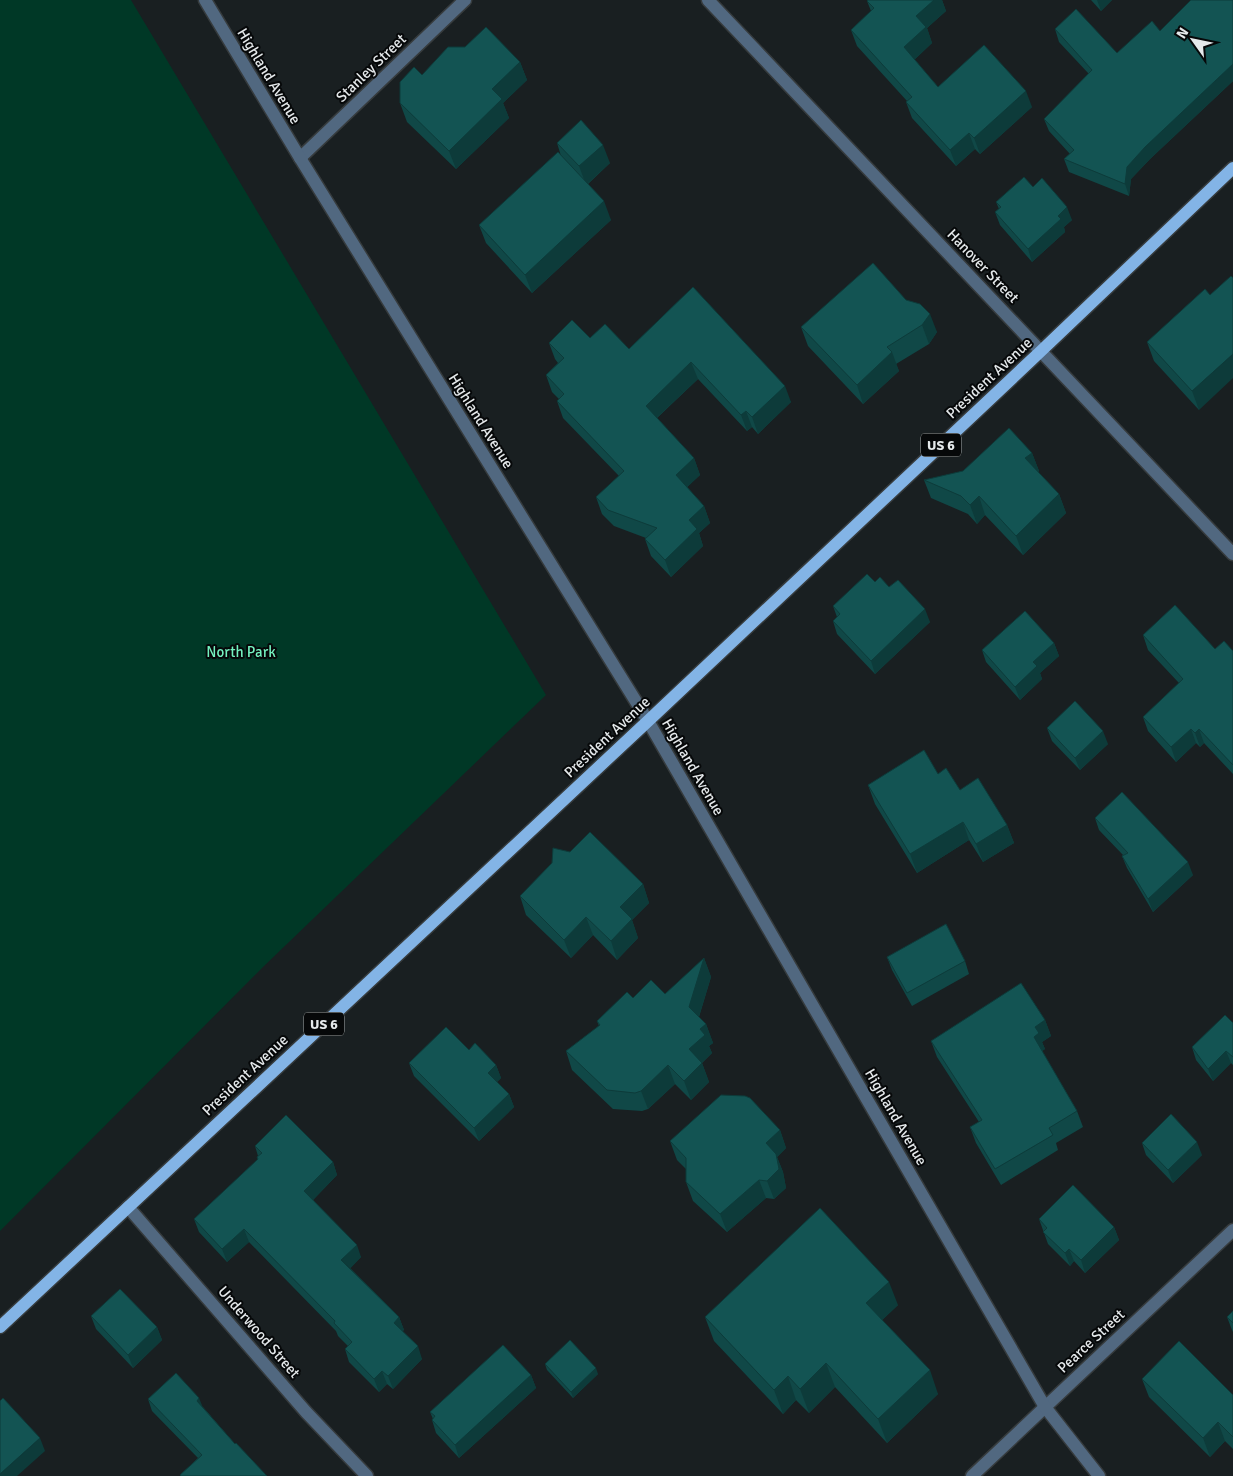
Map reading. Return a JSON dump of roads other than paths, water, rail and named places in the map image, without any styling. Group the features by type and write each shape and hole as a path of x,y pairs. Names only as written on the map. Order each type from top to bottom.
{"main road":[{"name":"President Avenue","path":"0,1327 648,721 1233,168"}],"street":[{"name":"Highland Avenue","path":"205,0 300,158 648,721 1045,1407 1099,1476"},
{"name":"Stanley Street","path":"300,158 465,0"},
{"name":"Hanover Street","path":"708,0 1233,554"},
{"name":"Underwood Street","path":"128,1208 306,1412 367,1476"},
{"name":"Pearce Street","path":"972,1476 1233,1230"}],"park label":[{"name":"North Park","path":"241,652"}]}
